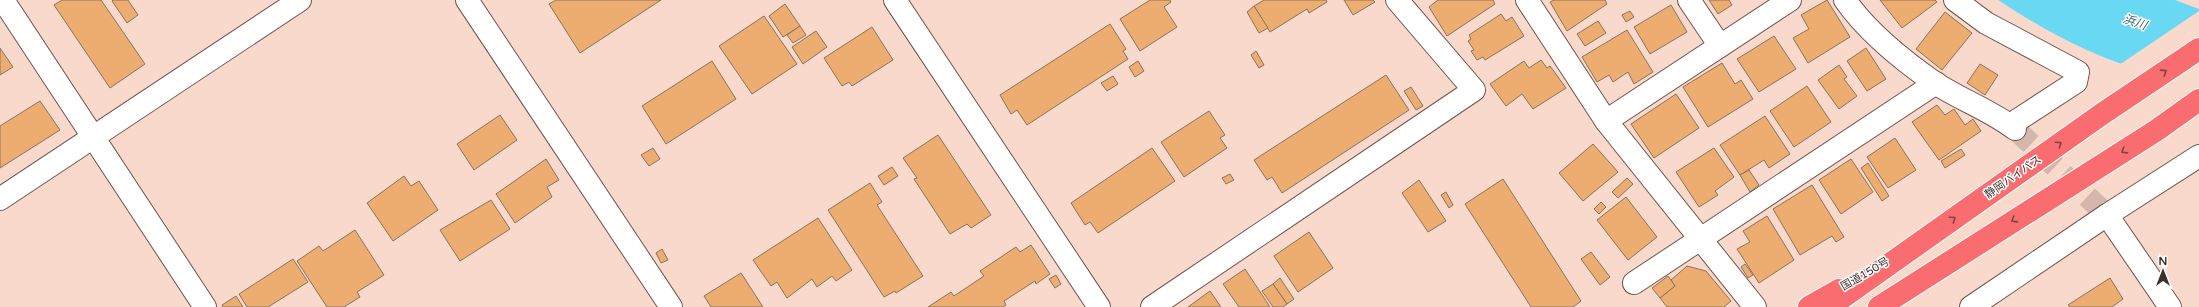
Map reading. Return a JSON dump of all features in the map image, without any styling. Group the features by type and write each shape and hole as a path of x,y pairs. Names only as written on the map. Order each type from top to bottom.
{"highway":[{"name":"静岡バイパス","path":"1829,307 2132,93 2199,49"},
{"path":"1878,307 2193,105"},
{"name":"国道150号","path":"1809,307 1921,242"},
{"path":"1887,307 1937,269"}],"street":[{"path":"3,0 205,307"},
{"path":"0,199 300,0"},
{"path":"467,0 671,307"},
{"path":"895,0 1099,307"},
{"path":"1152,307 1474,90 1397,0"},
{"path":"1527,0 1606,121 1755,307"},
{"path":"1689,0 1720,46"},
{"path":"1606,121 1790,0"},
{"path":"1845,0 1854,13 1880,40 1936,83 1985,109 2013,127 2076,82 2078,72 1986,23 1955,0"},
{"path":"1634,282 1936,83"},
{"path":"1972,307 2107,215 2199,156"},
{"path":"2107,215 2170,307"}],"water":[{"name":"浜川","path":"1998,0 2175,0 2199,9 2199,86 2137,69 2077,46 2029,20"}],"pier":[{"path":"2199,11 2199,88 2119,65"}],"building":[{"path":"62,0 101,0 145,64 110,88 54,5"},
{"path":"128,0 138,15 127,23 112,1"},
{"path":"556,0 661,0 580,53 549,4"},
{"path":"1150,0 1170,0 1171,2 1164,7 1177,27 1140,51 1120,19"},
{"path":"1264,0 1326,0 1327,2 1309,13 1307,9 1270,32 1254,6"},
{"path":"1344,0 1373,0 1375,2 1353,15"},
{"path":"1438,0 1493,0 1495,4 1447,36 1429,7"},
{"path":"1554,0 1605,0 1607,4 1567,31 1550,2"},
{"path":"1709,0 1729,0 1732,5 1718,14"},
{"path":"1827,0 1850,37 1808,63 1793,38 1809,29 1801,15"},
{"path":"1880,0 1935,0 1937,2 1902,28"},
{"path":"785,4 800,26 783,37 769,16"},
{"path":"1671,5 1687,32 1650,54 1634,27"},
{"path":"1254,6 1268,28 1259,33 1247,12"},
{"path":"1630,11 1634,17 1626,22 1622,15"},
{"path":"1945,12 1972,33 1942,70 1916,49"},
{"path":"1501,14 1506,21 1512,17 1524,36 1485,60 1483,57 1477,60 1471,51 1474,50 1468,41 1471,39 1469,35"},
{"path":"764,16 797,64 752,94 719,46"},
{"path":"1598,21 1606,33 1585,46 1577,34"},
{"path":"1110,24 1126,49 1123,51 1128,59 1027,125 1017,110 1011,114 1000,95"},
{"path":"800,26 806,35 793,43 787,35"},
{"path":"872,27 893,60 852,86 849,82 842,86 824,58"},
{"path":"1627,30 1653,72 1634,84 1628,72 1613,82 1609,75 1597,82 1582,57"},
{"path":"816,31 827,47 803,64 792,47"},
{"path":"1774,36 1796,69 1759,92 1737,59"},
{"path":"0,48 13,67 0,75"},
{"path":"1866,48 1886,79 1867,91 1847,61"},
{"path":"1256,51 1264,65 1259,68 1251,55"},
{"path":"1541,60 1547,68 1550,66 1566,88 1533,109 1522,94 1506,106 1490,84 1524,61 1529,68"},
{"path":"712,61 736,99 666,144 642,106"},
{"path":"1138,61 1144,71 1135,77 1129,67"},
{"path":"1722,63 1735,84 1741,80 1753,99 1708,127 1683,87"},
{"path":"1980,64 1998,75 1985,95 1967,83"},
{"path":"1839,65 1847,77 1844,79 1857,96 1839,109 1818,80"},
{"path":"1386,75 1409,110 1282,193 1272,177 1267,180 1254,160"},
{"path":"1113,76 1118,84 1107,91 1101,83"},
{"path":"1807,86 1831,122 1794,147 1770,111"},
{"path":"1411,87 1423,106 1416,110 1404,91"},
{"path":"1676,94 1699,128 1654,158 1631,124"},
{"path":"40,101 60,130 0,168 0,126"},
{"path":"1937,105 1945,115 1954,109 1965,125 1973,119 1981,131 1939,160 1912,122"},
{"path":"1209,111 1225,135 1220,138 1227,148 1184,177 1161,142"},
{"path":"500,115 517,140 474,170 457,144"},
{"path":"1765,116 1790,154 1769,168 1764,160 1740,175 1720,145"},
{"path":"938,135 991,215 971,228 967,224 950,234 914,179 917,178 903,158"},
{"path":"1895,138 1916,170 1888,188 1867,157"},
{"path":"1593,144 1618,172 1583,201 1559,173"},
{"path":"653,148 660,159 649,166 641,155"},
{"path":"1152,148 1175,181 1098,233 1090,222 1085,225 1071,203"},
{"path":"1714,148 1734,177 1715,191 1718,195 1699,207 1676,172"},
{"path":"1961,149 1965,155 1945,168 1941,161"},
{"path":"546,159 559,180 547,187 552,197 515,223 496,194"},
{"path":"1851,159 1873,192 1841,214 1819,180"},
{"path":"1868,163 1889,196 1882,201 1861,168"},
{"path":"892,167 898,176 884,185 878,176"},
{"path":"1749,170 1759,185 1750,192 1740,175"},
{"path":"1230,174 1234,180 1226,184 1222,178"},
{"path":"404,176 411,186 419,181 438,210 393,241 367,203"},
{"path":"1627,178 1633,184 1618,198 1612,192"},
{"path":"1503,179 1581,301 1573,307 1531,307 1465,204"},
{"path":"1419,180 1446,221 1428,232 1402,193"},
{"path":"870,183 882,202 877,205 923,276 896,293 895,291 884,297 828,210"},
{"path":"1812,185 1844,237 1836,242 1832,236 1800,255 1773,209"},
{"path":"1446,192 1453,205 1449,208 1441,195"},
{"path":"1626,197 1657,237 1628,260 1597,220"},
{"path":"491,200 510,229 460,261 440,230"},
{"path":"1601,202 1606,207 1599,214 1594,209"},
{"path":"1767,216 1794,260 1759,283 1737,249 1750,242 1743,231"},
{"path":"818,218 852,270 836,281 832,276 817,287 812,279 787,298 777,282 771,286 753,260"},
{"path":"355,230 384,275 357,292 360,297 344,307 327,307 297,261 319,246 323,251"},
{"path":"1309,232 1333,268 1298,292 1274,256"},
{"path":"1031,245 1050,274 1036,284 1035,281 1004,301 1006,305 1003,307 928,307 951,292 954,296 984,276 980,271 1016,247 1020,252"},
{"path":"662,249 668,260 661,263 656,253"},
{"path":"1591,252 1610,277 1600,285 1581,259"},
{"path":"293,259 308,282 268,307 247,307 239,294"},
{"path":"1745,264 1753,275 1748,278 1741,267"},
{"path":"1687,266 1706,271 1731,301 1724,307 1667,307 1660,298 1675,286 1671,280"},
{"path":"1245,269 1270,307 1239,307 1223,284"},
{"path":"741,273 763,307 711,307 704,296"},
{"path":"1056,275 1061,284 1055,288 1049,279"},
{"path":"1668,276 1675,286 1660,298 1652,288"},
{"path":"1280,278 1294,299 1287,304 1273,284"},
{"path":"2110,278 2123,299 2112,307 2070,307 2068,305"},
{"path":"1273,284 1287,304 1283,307 1273,307 1262,291"},
{"path":"1210,291 1221,307 1188,307"},
{"path":"236,296 243,307 223,307 222,305"}],"tunnel":[{"path":"2015,129 2107,215"}]}
